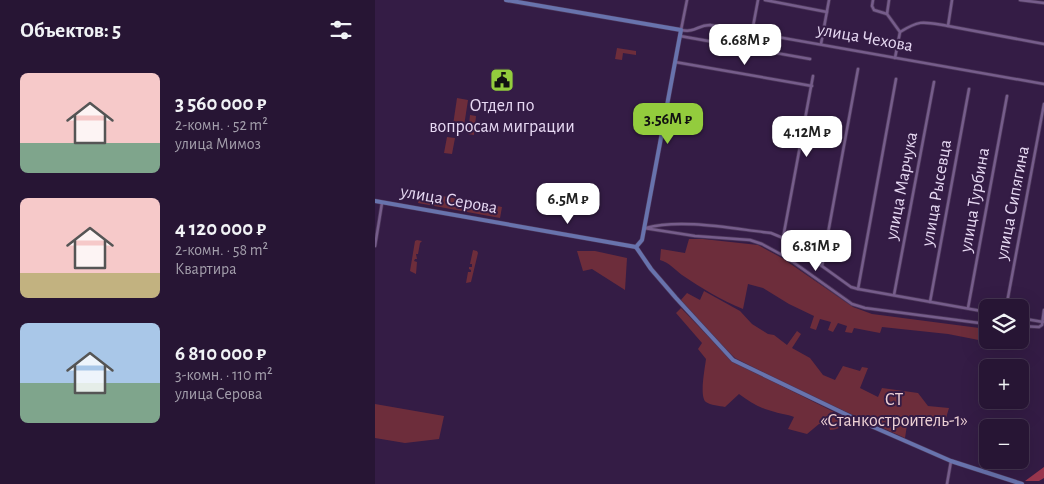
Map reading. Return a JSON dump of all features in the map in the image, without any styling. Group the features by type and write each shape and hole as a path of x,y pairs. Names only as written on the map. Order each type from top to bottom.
{"street":[{"name":"улица Чехова","path":"506,0 681,30 692,31 710,24 1044,84"},
{"path":"687,0 642,240 636,247 651,269 733,360 862,422 951,460 1022,484"},
{"path":"752,32 758,0"},
{"path":"765,0 827,12"},
{"path":"821,44 829,0"},
{"path":"873,0 872,6 874,10 887,14 900,32 895,58"},
{"path":"887,14 889,0"},
{"path":"948,26 952,0"},
{"path":"1020,0 1044,3"},
{"path":"900,32 920,22 1044,44"},
{"path":"680,36 810,59"},
{"path":"675,62 811,86"},
{"path":"822,266 858,69"},
{"path":"783,238 813,76"},
{"path":"858,289 896,79"},
{"name":"улица Марчука","path":"894,295 934,82"},
{"name":"улица Рысевца","path":"930,302 969,89"},
{"name":"улица Турбина","path":"968,308 1007,96"},
{"name":"улица Сипягина","path":"1008,299 1044,104"},
{"name":"улица Серова","path":"375,201 636,247"},
{"path":"375,246 382,202"},
{"path":"644,228 678,223 771,233 783,238 851,287 979,310"},
{"path":"644,228 695,236 750,240 785,257 852,304 865,308 979,323"},
{"path":"1029,326 1042,325 1044,310"},
{"path":"1029,320 1043,322"},
{"path":"947,484 951,460"}],"green space":[{"path":"617,48 636,51 636,55 623,53 622,60 615,59"},
{"path":"457,98 468,100 464,126 453,125"},
{"path":"470,115 476,116 474,135 468,134"},
{"path":"447,137 455,138 452,154 444,153"},
{"path":"420,192 502,207 500,218 418,203"},
{"path":"689,239 758,245 782,258 853,307 872,314 979,328 979,340 948,334 882,327 880,333 854,328 852,333 845,332 847,326 838,323 833,332 828,330 831,322 820,319 816,330 810,328 814,316 789,304 763,288 748,284 743,309 704,289 669,264 660,260 661,249 685,253"},
{"path":"415,241 422,241 418,254 416,254 417,259 414,261 417,262 416,274 410,271"},
{"path":"473,250 478,253 471,282 466,283 468,272 471,272 469,267 472,267 472,264 470,264"},
{"path":"577,251 595,251 627,258 625,290 592,269 583,271"},
{"name":"СТ «Станкостроитель-1»","path":"704,291 740,311 752,324 768,334 774,335 787,345 797,331 801,334 792,348 810,358 823,375 835,380 843,366 860,371 862,367 868,368 860,388 878,397 882,388 918,393 928,406 949,408 943,428 907,425 905,438 808,395 735,358 680,301 687,293 700,300"},
{"name":"СТ «Станкостроитель-1»","path":"681,308 732,361 848,419 842,426 836,429 830,430 829,425 819,424 807,434 788,429 794,417 765,409 739,394 725,407 706,402 703,389 706,359 698,349 702,343 676,313"},
{"path":"375,404 444,416 439,439 405,443 375,438"}],"shaded area":[{"path":"1044,467 1044,478 1039,481 1025,481"}],"place":[{"name":"Отдел по вопросам миграции","path":"502,80"}]}
